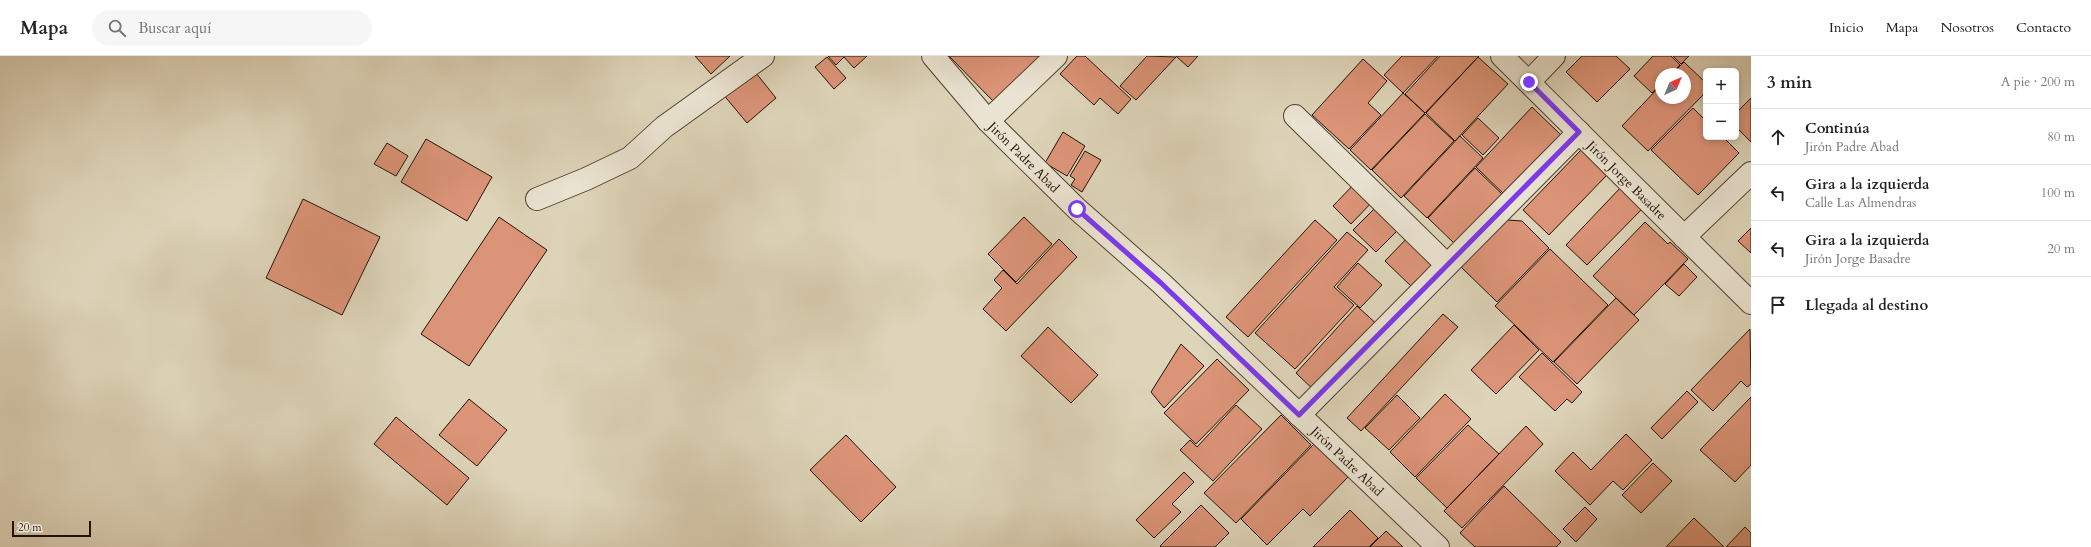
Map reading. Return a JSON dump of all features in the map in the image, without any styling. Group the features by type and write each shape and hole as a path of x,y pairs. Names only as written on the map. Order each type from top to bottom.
{"street":[{"path":"537,199 586,179 630,158 664,128 763,56"},
{"name":"Jirón Padre Abad","path":"933,56 988,121 1077,209 1161,283 1438,547"},
{"path":"988,121 1056,56"},
{"name":"Jirón Jorge Basadre","path":"1502,56 1751,303"},
{"path":"1529,82 1554,56"},
{"path":"1295,116 1447,265"},
{"path":"1299,415 1579,132"},
{"path":"1684,237 1751,173"}],"building":[{"path":"695,56 730,56 711,74"},
{"path":"828,56 867,56 854,68 844,57 836,65"},
{"path":"949,56 1043,56 995,103"},
{"path":"1077,56 1085,56 1131,99 1118,114 1100,98 1094,105 1060,74"},
{"path":"1147,56 1176,57 1136,100 1120,86"},
{"path":"1176,56 1198,56 1188,67"},
{"path":"1402,56 1438,56 1403,93 1384,75"},
{"path":"1440,56 1479,56 1425,113 1405,94"},
{"path":"1582,56 1616,56 1630,69 1597,102 1566,72"},
{"path":"1653,56 1671,56 1680,65 1677,68 1655,68 1655,90 1652,93 1634,76"},
{"path":"1673,56 1689,56 1681,64"},
{"path":"827,57 846,78 834,89 815,67"},
{"path":"1478,57 1508,84 1455,141 1426,113"},
{"path":"1363,59 1387,81 1368,103 1381,115 1349,149 1312,115"},
{"path":"1684,62 1690,68 1678,68"},
{"path":"752,68 776,98 747,123 722,93"},
{"path":"1691,69 1703,80 1703,95 1648,151 1622,126 1655,91 1655,104 1691,104"},
{"path":"1403,93 1425,113 1371,170 1350,150"},
{"path":"1751,98 1751,142 1739,130 1739,110"},
{"path":"1532,107 1562,136 1509,199 1476,167"},
{"path":"1693,108 1703,118 1703,140 1726,140 1739,153 1698,195 1651,150"},
{"path":"1425,114 1454,141 1401,198 1372,170"},
{"path":"1478,118 1499,138 1483,155 1462,135"},
{"path":"1063,132 1085,146 1067,176 1045,163"},
{"path":"1460,136 1483,158 1427,218 1404,196"},
{"path":"426,139 492,177 467,221 401,182"},
{"path":"387,143 408,156 396,176 374,164"},
{"path":"1581,150 1607,175 1549,235 1523,210"},
{"path":"1085,151 1101,160 1082,192 1071,185 1075,179 1070,176"},
{"path":"1475,168 1504,196 1457,246 1428,218"},
{"path":"1357,181 1375,199 1351,224 1333,206"},
{"path":"1623,185 1645,206 1587,265 1566,245"},
{"path":"303,199 380,237 342,315 266,278"},
{"path":"1380,203 1403,225 1376,252 1353,230"},
{"path":"499,217 547,250 469,366 421,334"},
{"path":"1024,217 1052,244 1016,282 988,254"},
{"path":"1315,220 1337,240 1248,337 1226,317"},
{"path":"1507,220 1522,221 1549,248 1497,302 1461,267"},
{"path":"1645,222 1668,244 1670,242 1688,259 1634,315 1593,276"},
{"path":"1751,228 1751,253 1738,241"},
{"path":"1347,232 1368,250 1334,287 1354,305 1295,369 1255,333"},
{"path":"1411,234 1439,260 1413,288 1385,261"},
{"path":"1059,239 1077,257 1006,331 983,309 1002,288 994,280 1003,270 1017,284"},
{"path":"1550,249 1608,305 1553,362 1495,306"},
{"path":"1358,263 1382,285 1360,308 1337,287"},
{"path":"1684,264 1697,277 1679,296 1665,284"},
{"path":"1616,298 1639,320 1577,384 1554,362"},
{"path":"1357,306 1381,328 1319,395 1296,373"},
{"path":"1443,314 1458,327 1361,431 1347,418"},
{"path":"1514,325 1539,350 1496,394 1471,370"},
{"path":"1048,327 1098,375 1071,403 1021,356"},
{"path":"1750,329 1751,384 1747,387 1741,381 1713,411 1691,390"},
{"path":"1181,344 1204,366 1164,408 1151,392"},
{"path":"1542,353 1582,392 1572,403 1567,399 1555,411 1519,377"},
{"path":"1217,359 1249,390 1196,444 1164,413"},
{"path":"1687,391 1698,402 1662,439 1651,428"},
{"path":"1445,394 1471,419 1415,477 1390,452"},
{"path":"1397,395 1420,418 1389,450 1365,428"},
{"path":"1751,397 1751,465 1735,482 1700,450"},
{"path":"469,399 507,430 477,466 439,435"},
{"path":"1236,405 1262,429 1213,481 1180,450 1190,440 1197,447"},
{"path":"1281,415 1311,445 1236,523 1204,493"},
{"path":"396,417 469,478 447,505 374,444"},
{"path":"1468,425 1499,454 1447,508 1416,478"},
{"path":"1526,426 1543,444 1462,528 1444,511"},
{"path":"1626,434 1652,460 1623,490 1613,481 1590,505 1555,471 1573,452 1591,470"},
{"path":"846,435 896,487 861,522 810,470"},
{"path":"1314,444 1348,477 1310,516 1303,509 1267,545 1241,519"},
{"path":"1653,463 1672,481 1641,513 1622,495"},
{"path":"1184,472 1194,482 1172,504 1181,512 1154,538 1136,520"},
{"path":"1504,486 1561,542 1556,547 1475,547 1460,533"},
{"path":"1201,505 1229,533 1215,547 1160,546"},
{"path":"1585,507 1597,519 1576,542 1563,529"},
{"path":"1350,510 1378,538 1369,547 1313,547"},
{"path":"1694,518 1724,547 1666,547"},
{"path":"1745,527 1751,533 1751,547 1726,547"},
{"path":"1386,531 1403,547 1370,547"}],"route":[{"path":"1077,209 1161,283 1299,415 1579,132 1529,82"}]}
